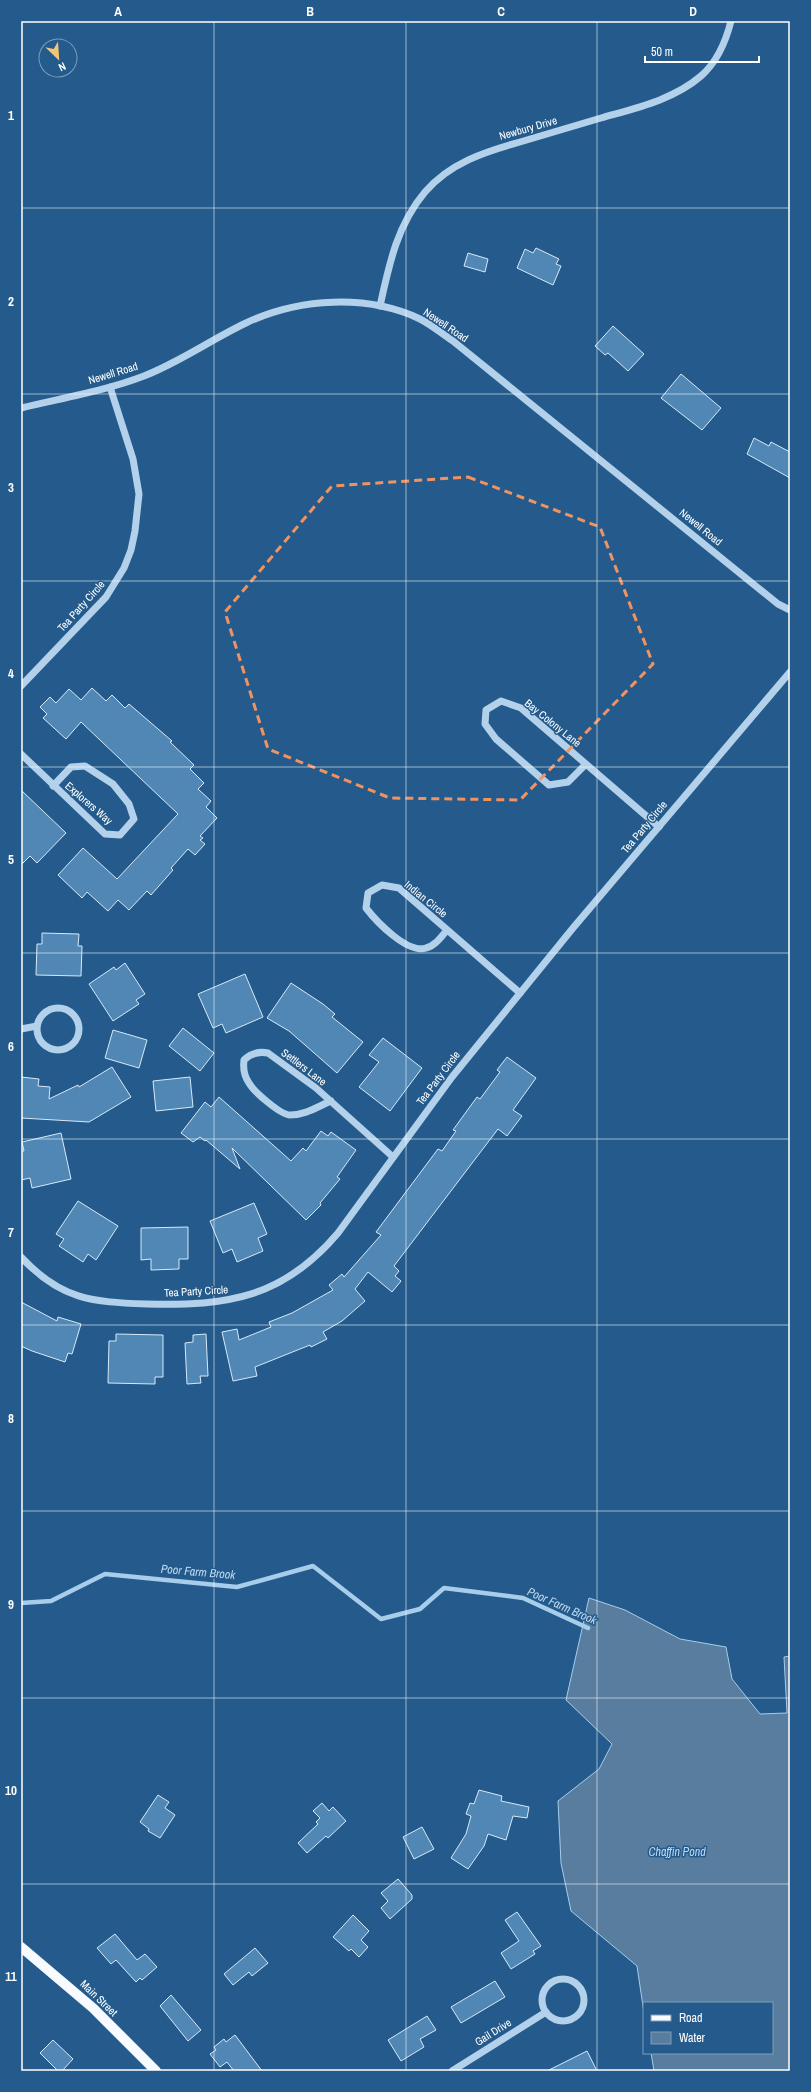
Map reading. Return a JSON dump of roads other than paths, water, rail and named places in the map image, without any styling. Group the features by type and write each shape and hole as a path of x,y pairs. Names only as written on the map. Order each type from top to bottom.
{"main road":[{"name":"Main Street","path":"21,1947 93,2008 156,2071"}],"street":[{"name":"Newbury Drive","path":"380,306 393,251 400,232 409,214 425,192 445,173 480,153 648,105 676,92 701,76 712,64 724,44 731,21"},
{"name":"Newell Road","path":"21,408 110,387 144,376 172,364 247,323 268,315 314,304 337,302 380,306 402,312 422,320 453,341 778,604 790,610"},
{"name":"Tea Party Circle","path":"21,686 106,596 124,568 131,550 135,531 139,494 133,459 110,387"},
{"name":"Tea Party Circle","path":"21,1258 53,1285 78,1297 91,1300 184,1304 239,1298 276,1284 299,1270 320,1253 338,1233 452,1077 659,826 790,672"},
{"name":"Bay Colony Lane","path":"586,764 568,782 549,784 496,739 485,724 486,710 501,702 521,708 659,826"},
{"name":"Explorers Way","path":"21,754 53,786 105,834 120,835 134,819 129,804 113,784 85,766 71,767 53,786"},
{"name":"Indian Circle","path":"447,930 433,945 424,949 410,948 377,922 366,908 368,893 382,885 399,888 447,930 520,994"},
{"path":"62,1008 69,1011 78,1021 79,1034 71,1046 58,1050 51,1049 41,1040 37,1026 43,1015 48,1010 62,1008"},
{"path":"21,1029 37,1026"},
{"name":"Settlers Lane","path":"330,1101 304,1114 288,1116 273,1107 249,1084 243,1070 244,1060 249,1054 260,1052 268,1053 330,1101 393,1157"},
{"path":"566,1979 574,1982 580,1987 584,2003 576,2016 568,2020 560,2020 552,2018 546,2012 543,2005 542,1996 545,1989 551,1983 566,1979"},
{"name":"Gail Drive","path":"452,2071 546,2012"}],"water":[{"name":"Chaffin Pond","path":"589,1598 625,1610 680,1639 726,1647 732,1679 760,1714 787,1713 784,1657 790,1656 790,2071 654,2071 651,2054 773,2054 773,2002 643,2002 643,2006 637,1966 571,1911 561,1863 558,1801 599,1769 612,1744 566,1700"}],"waterway":[{"name":"Poor Farm Brook","path":"21,1603 51,1601 105,1574 237,1587 313,1566 381,1619 420,1609 444,1588 523,1598 588,1628"}]}
